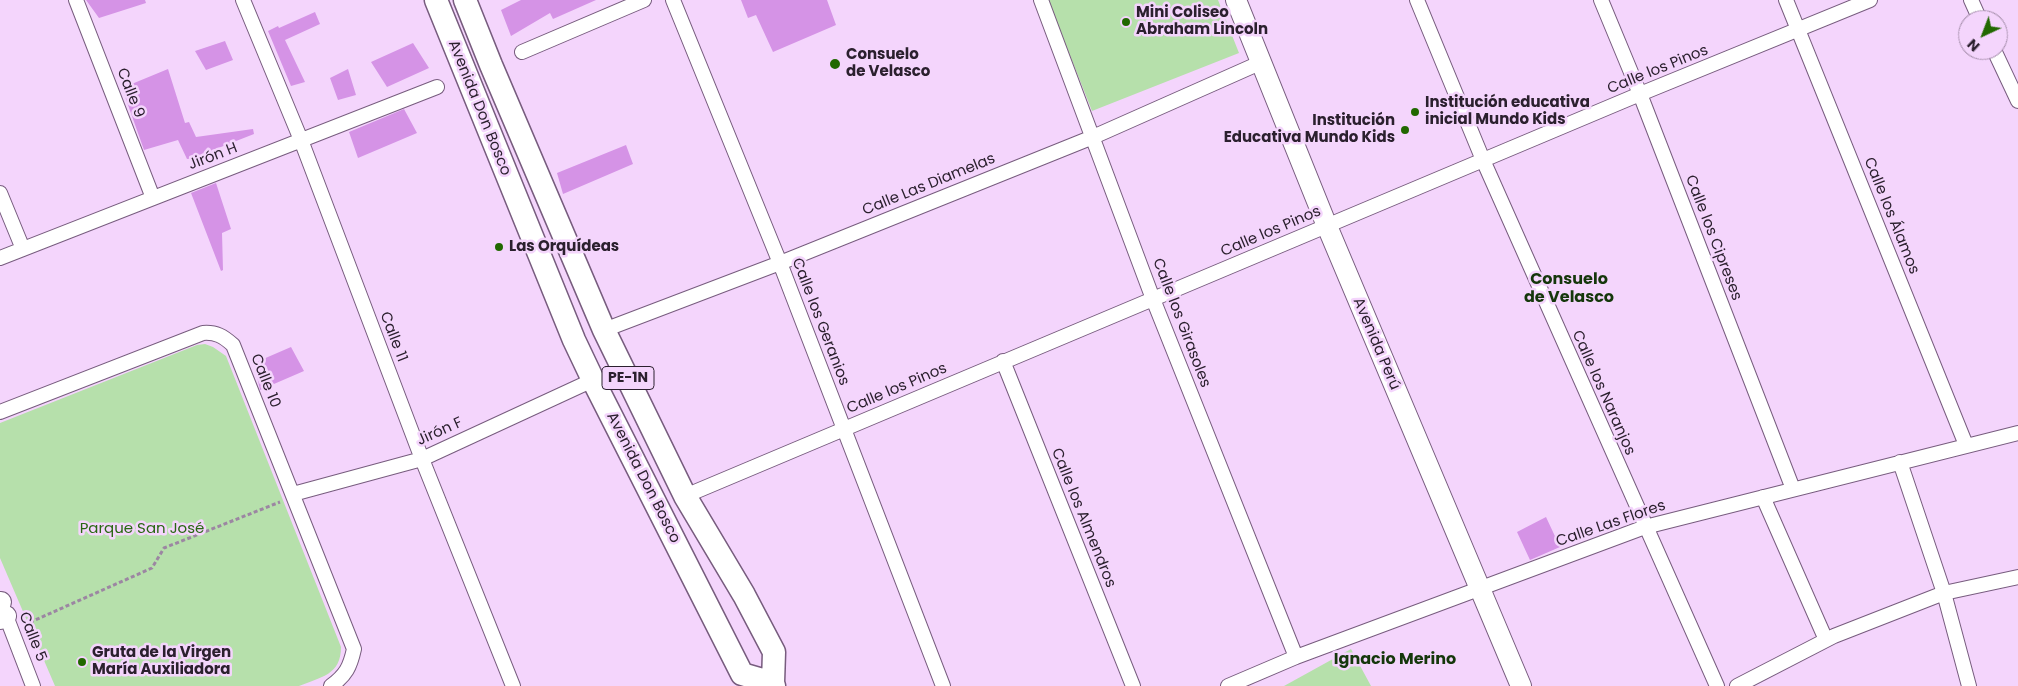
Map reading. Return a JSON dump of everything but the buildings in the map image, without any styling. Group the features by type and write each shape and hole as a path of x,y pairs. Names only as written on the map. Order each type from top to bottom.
{"main road":[{"name":"Avenida Don Bosco","path":"436,0 574,340 593,380 742,674 770,685 774,652 685,496 604,330 465,0"},
{"path":"466,76 491,65"}],"street":[{"name":"Calle 9","path":"76,0 153,198"},
{"name":"Calle 11","path":"243,0 301,140 422,459 513,686"},
{"path":"522,52 644,0"},
{"name":"Calle los Geranios","path":"673,0 780,263 943,686"},
{"name":"Calle los Girasoles","path":"1042,0 1153,299 1296,656"},
{"name":"Avenida Perú","path":"1236,0 1326,226 1521,686"},
{"name":"Calle los Naranjos","path":"1418,0 1483,160 1717,686"},
{"name":"Calle los Cipreses","path":"1601,0 1640,94 1793,489"},
{"name":"Calle los Álamos","path":"1786,0 1966,445"},
{"name":"Calle los Pinos","path":"685,496 1640,94 1870,0"},
{"path":"1999,60 2018,101"},
{"name":"Calle Las Diamelas","path":"604,330 780,263 1093,136 1262,62"},
{"name":"Jirón H","path":"0,258 437,87"},
{"path":"0,193 23,249"},
{"name":"Calle 10","path":"0,412 203,332 213,332 224,336 233,345 354,649 351,665 339,680 331,686"},
{"name":"Calle los Almendros","path":"1003,362 1133,686"},
{"name":"Jirón F","path":"294,496 422,459 593,380"},
{"name":"Calle Las Flores","path":"1236,684 1296,656 1645,527 2018,433"},
{"path":"1900,462 1944,593 1969,686"},
{"path":"1763,497 1826,640"},
{"path":"1737,686 1826,640 1944,593 2018,577"},
{"name":"Calle 5","path":"3,612 33,686"}],"path":[{"path":"3,612 152,568 164,548 294,496"}],"green space":[{"path":"1048,0 1218,0 1239,53 1092,111"},
{"name":"Parque San José","path":"205,344 226,356 341,647 338,664 328,674 299,686 55,686 0,558 0,423 197,345"},
{"path":"1351,649 1371,686 1284,686"}],"place":[{"name":"Mini Coliseo Abraham Lincoln","path":"1126,22"},
{"name":"Consuelo de Velasco","path":"835,64"},
{"name":"Institución educativa inicial Mundo Kids","path":"1415,112"},
{"name":"Institución Educativa Mundo Kids","path":"1405,130"},
{"name":"Las Orquídeas","path":"499,247"},
{"name":"Gruta de la Virgen María Auxiliadora","path":"82,662"}],"district":[{"name":"Consuelo de Velasco","path":"1569,289"},
{"name":"Ignacio Merino","path":"1395,660"}]}
